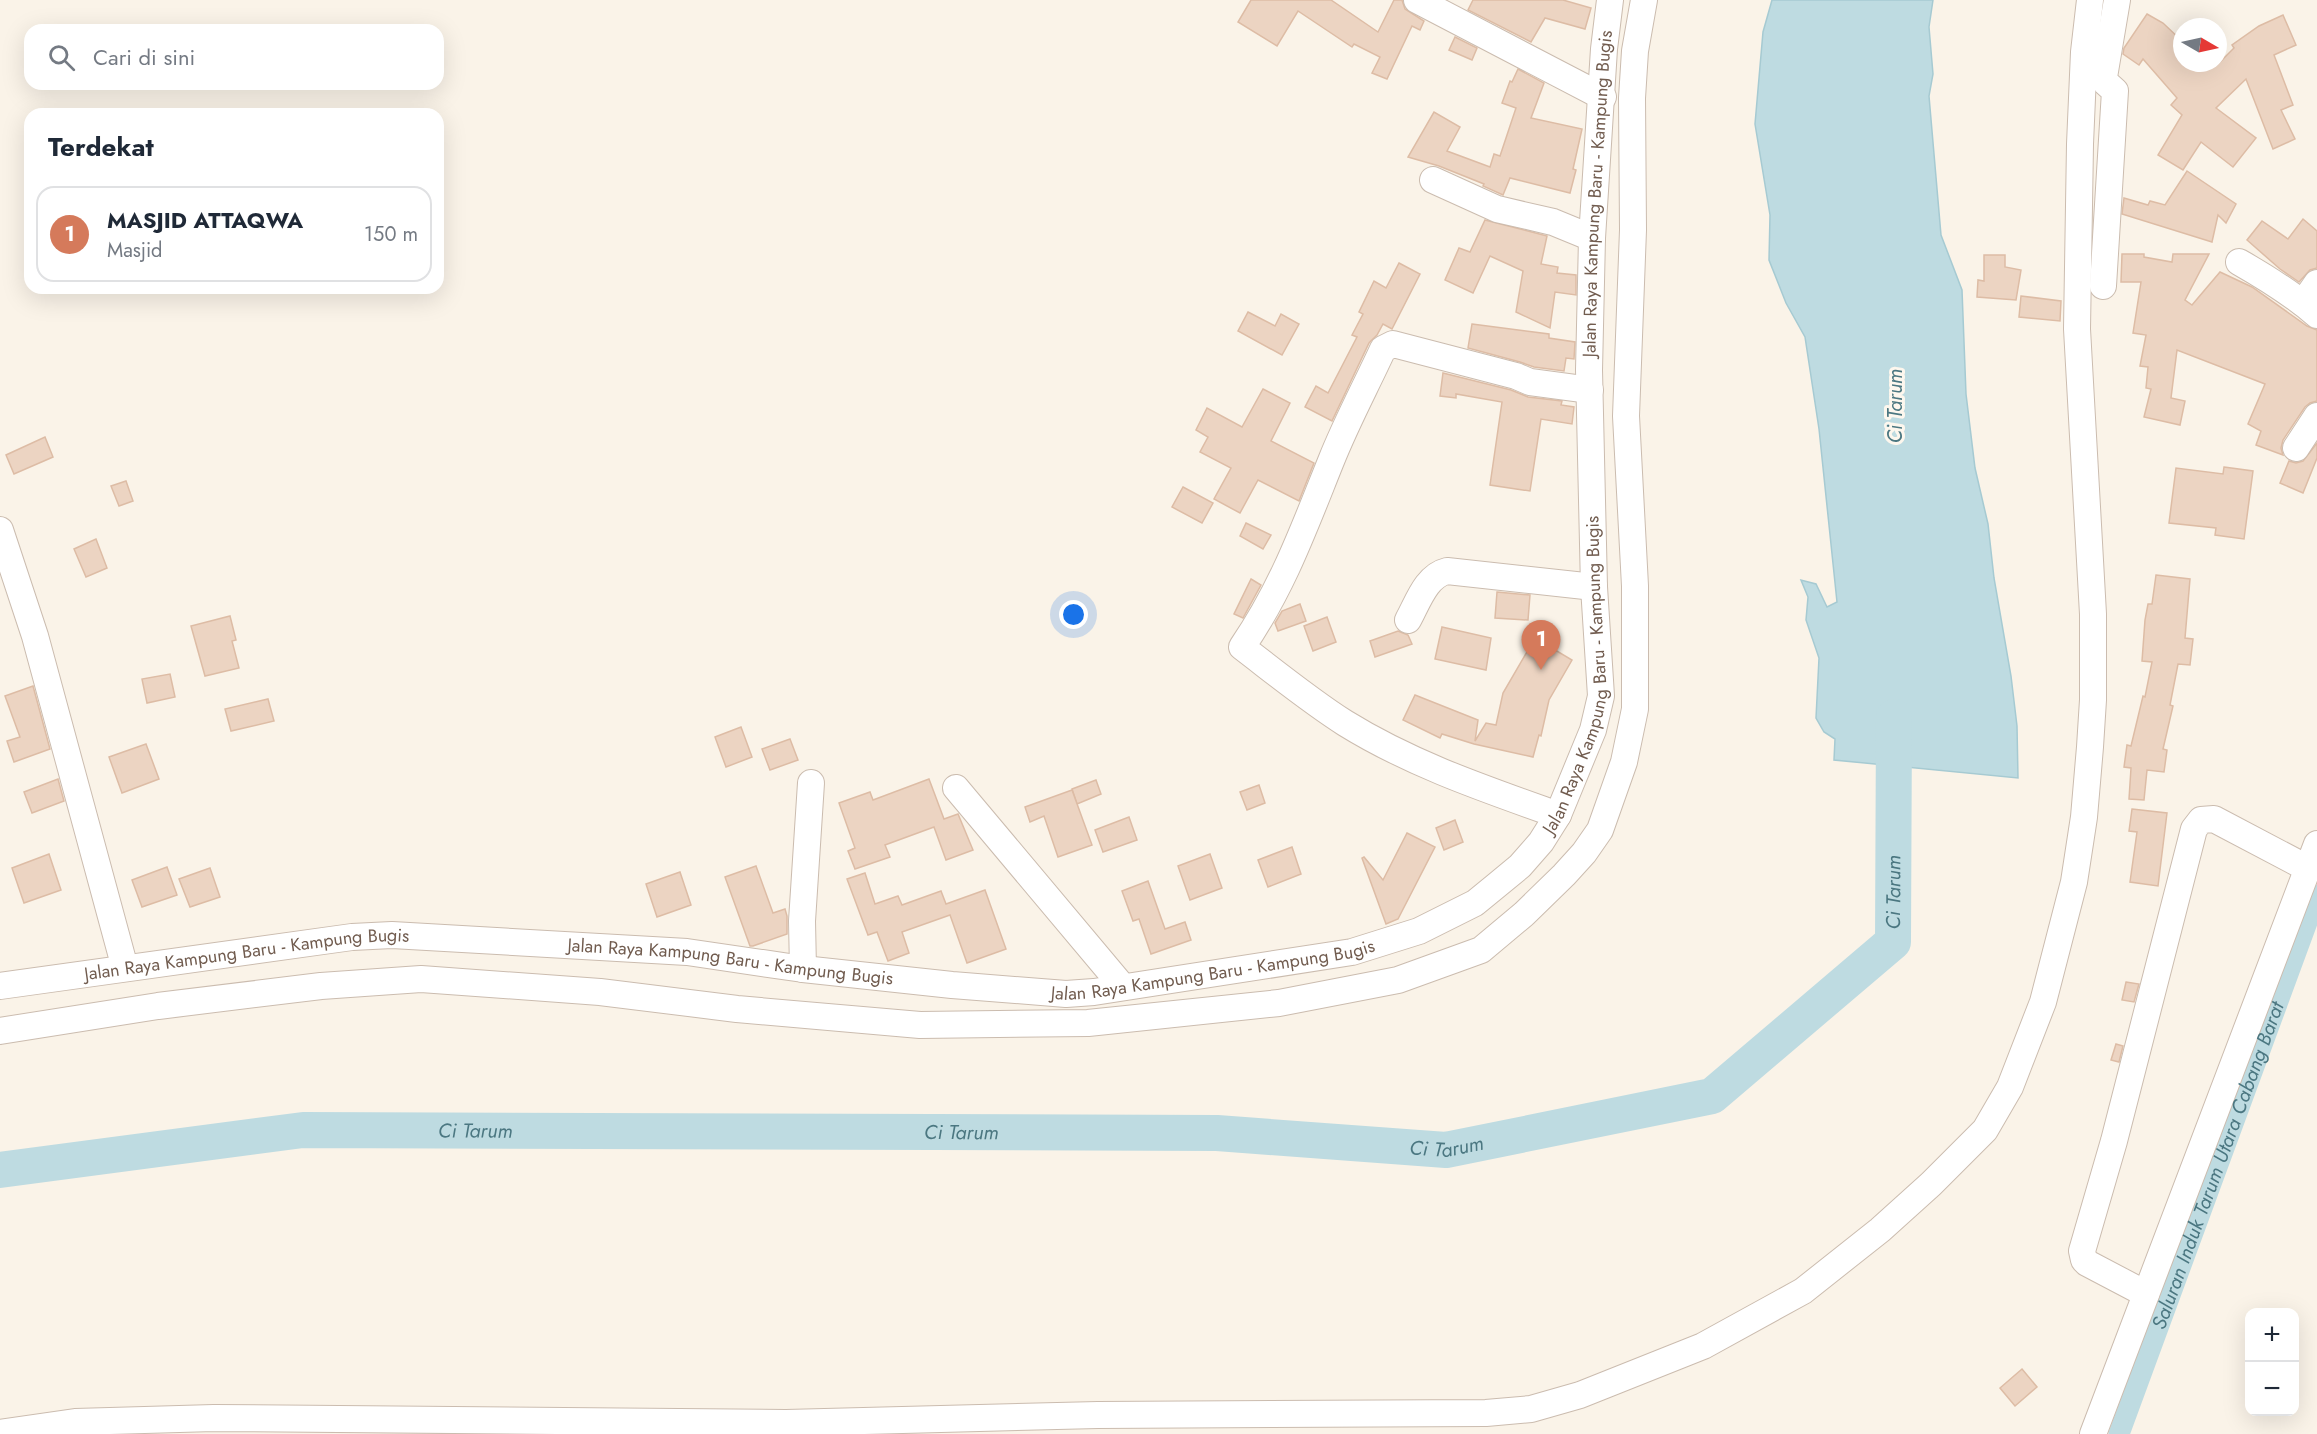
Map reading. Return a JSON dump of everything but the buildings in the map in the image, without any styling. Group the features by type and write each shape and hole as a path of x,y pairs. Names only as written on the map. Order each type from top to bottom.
{"street":[{"path":"1417,0 1603,97"},
{"name":"Jalan Raya Kampung Baru - Kampung Bugis","path":"0,986 352,937 392,935 687,952 803,969 1066,994 1352,952 1419,931 1475,903 1520,866 1558,815 1587,747 1601,701 1594,587 1590,390 1592,238 1603,97 1604,49 1610,0"},
{"path":"0,1031 170,1004 321,986 421,979 600,992 737,1009 920,1025 1088,1023 1278,1003 1398,980 1481,950 1564,876 1584,854 1600,831 1623,762 1635,709 1635,586 1626,416 1633,230 1632,98 1635,51 1644,0"},
{"path":"0,1433 75,1422 214,1418 1068,1425 1486,1413 1531,1408 1580,1395 1703,1346 1803,1291 1909,1206 1985,1130 2010,1087 2043,1002 2074,882 2088,771 2093,700 2093,614 2077,329 2080,144 2084,52 2090,0"},
{"path":"2103,286 2115,91 2104,78 2117,0"},
{"path":"1433,180 1497,209 1553,222 1592,238"},
{"path":"2239,262 2275,283 2312,300"},
{"path":"1558,815 1452,777 1347,724 1303,694 1242,647 1260,621 1285,575 1332,459 1383,349 1394,344 1516,376 1530,382 1590,390"},
{"path":"2296,448 2317,416"},
{"path":"0,530 35,636 125,968"},
{"path":"1408,620 1431,579 1438,573 1447,571 1465,571 1594,587"},
{"path":"803,969 801,921 811,783"},
{"path":"956,788 1123,987"},
{"path":"2146,1294 2087,1263 2082,1251 2114,1141 2194,828 2201,820 2214,819 2307,868"},
{"path":"2093,1434 2146,1294 2157,1271 2317,844"}],"water":[{"path":"1772,0 1933,0 1929,27 1933,74 1929,96 1941,235 1962,290 1966,394 1975,468 1988,524 1994,578 2011,676 2017,726 2018,778 1834,760 1835,739 1824,732 1816,718 1819,658 1806,620 1808,597 1801,580 1816,584 1827,607 1837,602 1819,429 1805,337 1786,303 1769,260 1770,215 1755,124 1763,32"}],"waterway":[{"name":"Ci Tarum","path":"0,1170 303,1130 1217,1133 1446,1150 1712,1096 1893,942 1894,717"},
{"name":"Saluran Induk Tarum Utara Cabang Barat","path":"2119,1434 2317,895"}],"place":[{"name":"MASJID ATTAQWA","path":"1541,670"}]}
